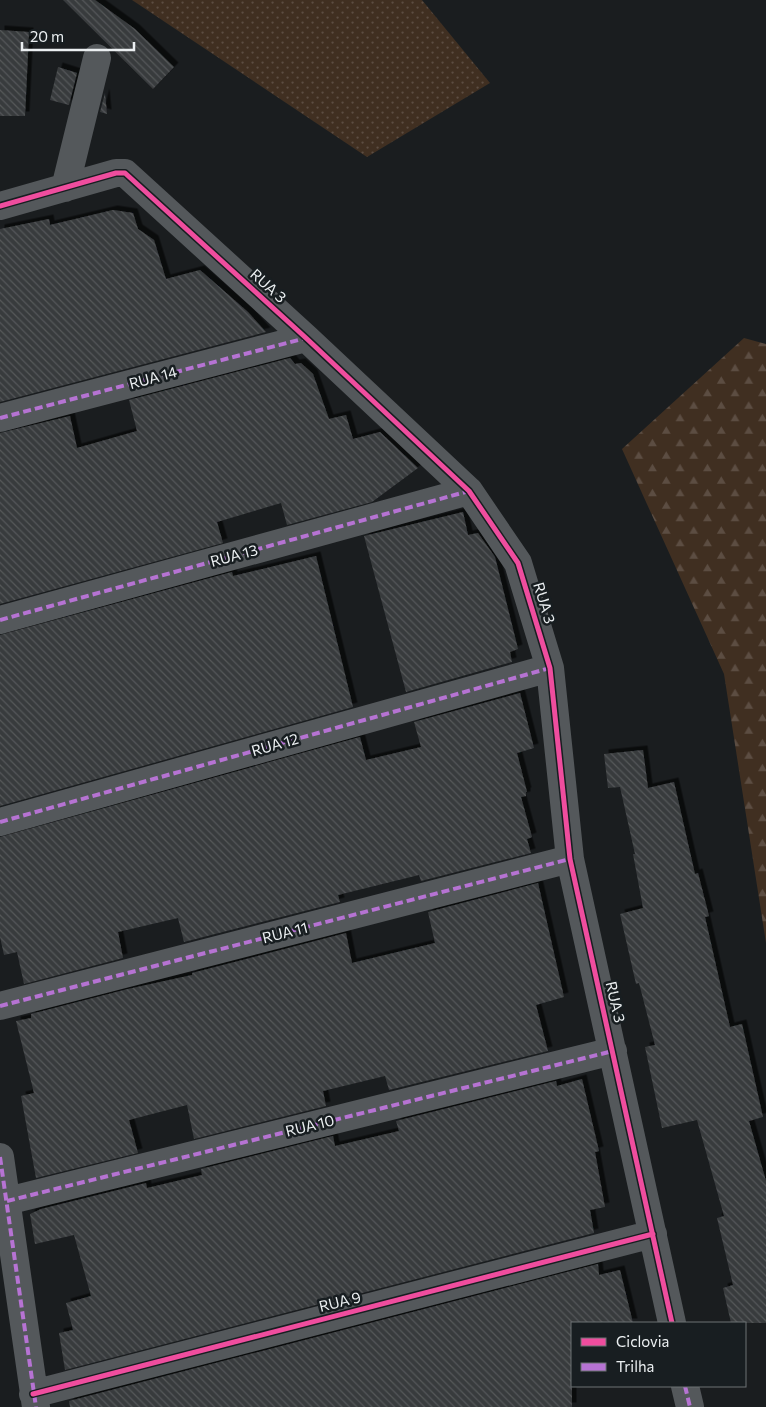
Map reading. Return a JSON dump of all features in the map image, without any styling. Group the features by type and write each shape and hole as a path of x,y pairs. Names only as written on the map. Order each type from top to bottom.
{"street":[{"path":"65,188 97,58"},
{"name":"RUA 3","path":"0,206 116,173 125,174 306,338 469,491 518,563 550,668 570,859 672,1322"},
{"name":"RUA 14","path":"0,418 306,338"},
{"name":"RUA 13","path":"0,620 469,491"},
{"name":"RUA 12","path":"0,822 550,668"},
{"name":"RUA 11","path":"0,1006 570,859"},
{"name":"RUA 10","path":"7,1201 613,1051"},
{"path":"0,1158 34,1400"},
{"name":"RUA 9","path":"34,1400 653,1234"},
{"path":"685,1387 690,1407"}],"green space":[{"path":"132,0 422,0 490,83 367,157"},
{"path":"744,338 766,344 766,943 724,674 622,449"}],"building":[{"path":"63,0 95,0 135,29 174,67 153,89"},
{"path":"0,30 29,32 25,116 0,116"},
{"path":"58,67 77,73 69,105 50,100"},
{"path":"105,93 107,114 100,112"},
{"path":"113,210 133,213 138,229 154,240 166,279 200,270 248,312 266,332 0,402 0,229 49,219 50,225"},
{"path":"290,358 295,364 301,363 313,374 329,419 346,415 353,439 380,432 418,468 372,502 287,525 281,503 217,522 223,543 0,604 0,433 70,416 77,448 137,431 129,400"},
{"path":"463,512 468,535 478,533 495,557 518,649 510,652 512,662 406,692 364,536"},
{"path":"316,556 353,707 0,806 0,635 232,572 233,576"},
{"path":"520,693 534,748 517,753 527,792 526,796 521,797 532,837 527,839 531,853 421,881 419,875 338,895 340,902 184,942 178,918 118,932 123,958 24,984 17,952 4,955 0,937 0,837 360,737 366,760 421,747 414,722"},
{"path":"643,750 648,788 674,782 695,874 698,873 709,916 705,917 730,1027 742,1024 763,1117 749,1121 766,1181 766,1323 731,1322 723,1288 733,1285 717,1218 724,1216 697,1120 662,1128 645,1047 655,1045 639,983 636,984 620,914 643,908 633,854 635,854 620,787 608,788 604,754"},
{"path":"538,883 564,997 536,1005 548,1051 389,1090 385,1076 323,1091 326,1106 194,1139 187,1105 129,1120 138,1153 36,1178 21,1096 34,1093 16,1021 31,1018 31,1014 192,975 192,973 346,933 352,963 435,943 428,912"},
{"path":"582,1079 599,1151 595,1152 605,1207 590,1210 594,1233 65,1370 59,1333 73,1330 66,1303 91,1296 74,1235 35,1244 30,1214 41,1209 146,1183 147,1188 202,1175 201,1169 333,1136 335,1146 399,1131 396,1121 556,1081 557,1086"},
{"path":"598,1264 599,1275 620,1270 633,1322 571,1322 572,1407 70,1407 69,1401"}],"marked path":[{"path":"0,418 306,338"},
{"path":"0,620 469,491"},
{"path":"0,822 550,668"},
{"path":"0,1006 570,859"},
{"path":"7,1201 613,1051"},
{"path":"0,1157 36,1407"},
{"path":"685,1387 690,1407"}],"cycle path":[{"path":"0,206 116,173 125,173 306,338 469,491 518,563 550,668 570,859 672,1322"},
{"path":"33,1394 653,1234"}]}
